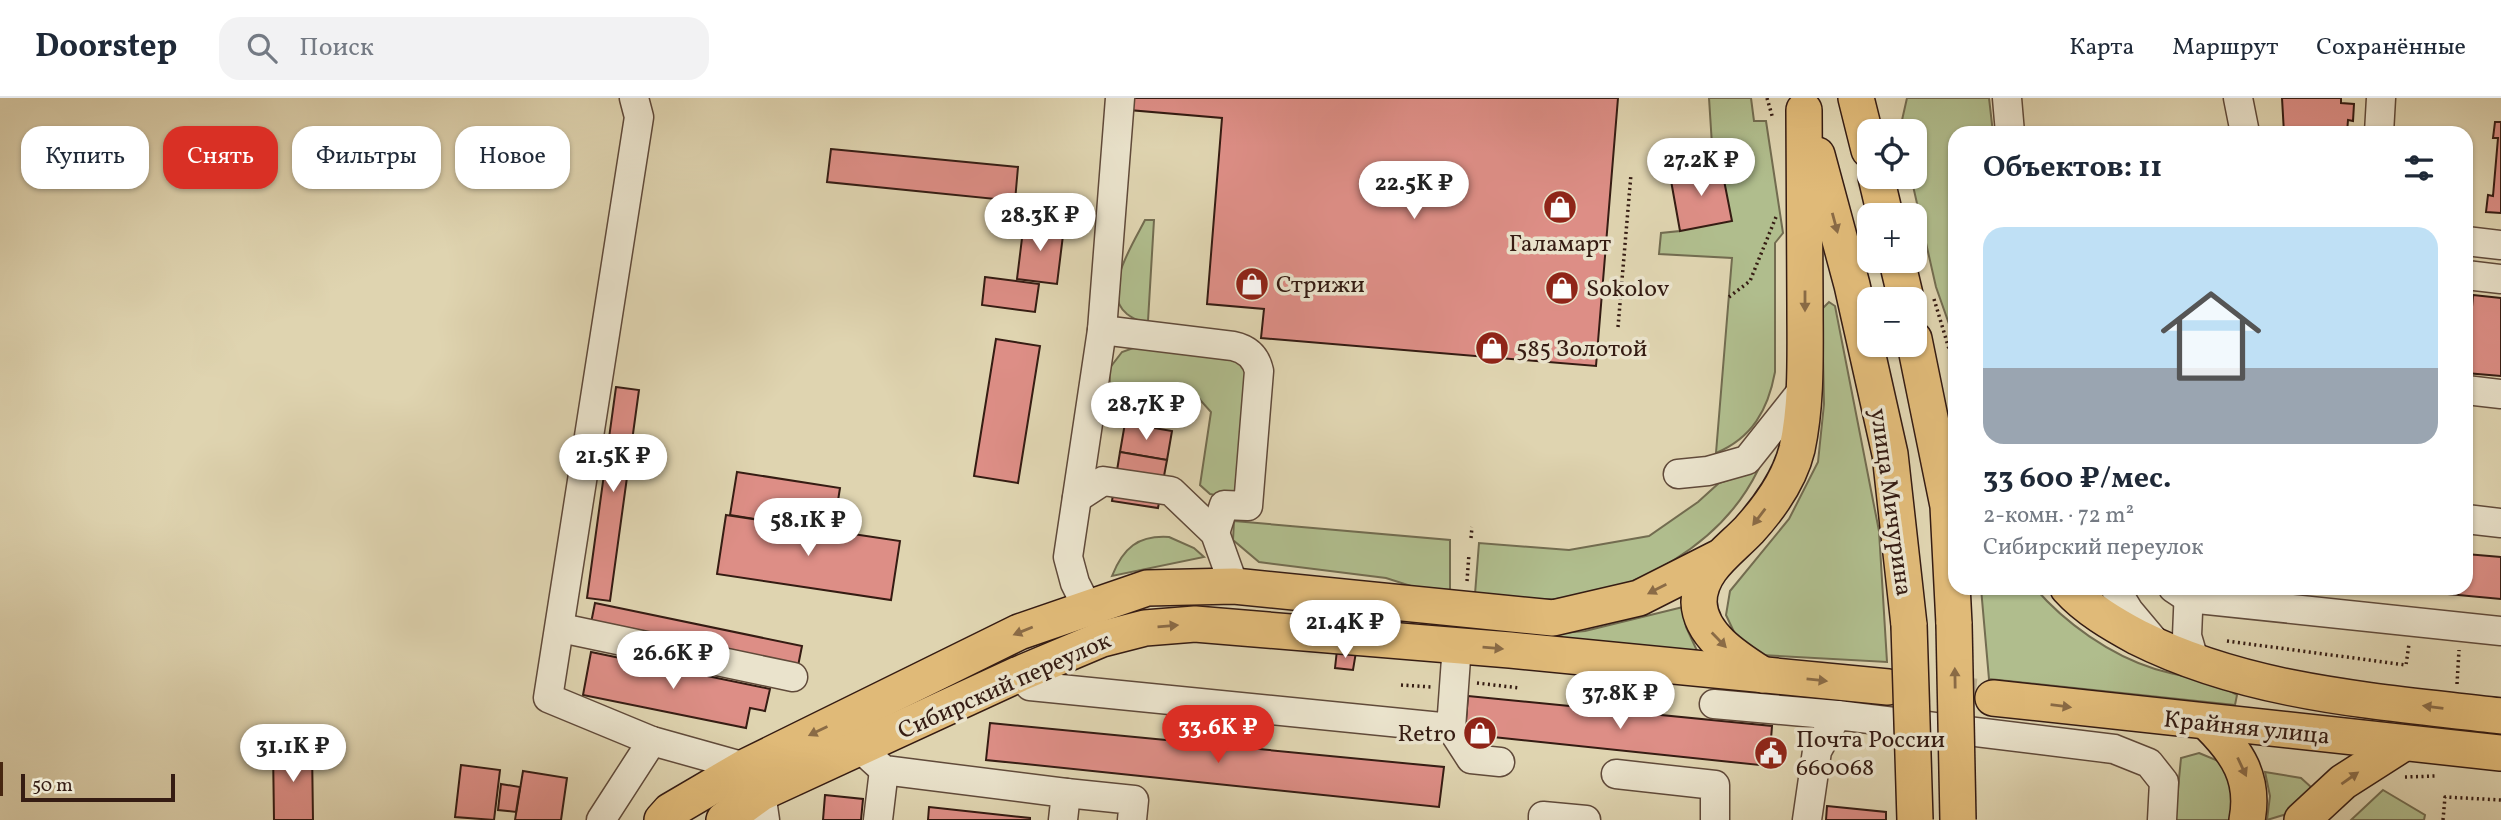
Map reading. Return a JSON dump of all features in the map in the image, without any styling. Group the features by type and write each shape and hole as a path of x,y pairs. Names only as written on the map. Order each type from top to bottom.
{"main road":[{"path":"1856,100 1861,119"},
{"path":"1763,675 1735,657 1707,628 1700,613 1700,592 1718,558 1749,530 1789,472 1797,449 1805,387 1793,109"},
{"name":"улица Мичурина","path":"1793,109 1852,285 1890,454 1909,625 1915,820"},
{"path":"1927,344 1948,394"},
{"name":"улица Мичурина","path":"1918,357 1948,506"},
{"name":"Сибирский переулок","path":"724,820 757,793 1018,632 1147,588 1234,586 1553,618 1639,598 1718,558"},
{"name":"улица Мичурина","path":"1953,595 1958,820"},
{"name":"Крайняя улица","path":"2077,595 2113,625 2297,691 2501,716"},
{"path":"1087,607 1102,639"},
{"name":"Сибирский переулок","path":"662,820 670,811 757,793 873,760 1019,674 1102,639 1145,628 1195,624 1457,645 1888,687"},
{"name":"Крайняя улица","path":"1993,698 2209,724 2501,753"},
{"path":"2209,724 2234,749 2248,779 2250,805 2247,820"},
{"path":"2302,820 2343,782 2404,743"}],"street":[{"path":"634,98 639,117 548,698 652,741 757,793"},
{"path":"1087,607 1074,583 1068,558 1102,330 1120,98"},
{"path":"2007,98 2010,126"},
{"path":"2238,98 2244,126"},
{"path":"2379,126 2381,98"},
{"path":"2473,242 2501,245"},
{"path":"2473,276 2501,279"},
{"path":"1102,330 1233,346 1245,349 1255,358 1259,371 1248,506 1224,505 1215,533"},
{"path":"1678,474 1708,471 1746,460 1805,387"},
{"path":"2473,391 2501,394"},
{"path":"1077,498 1103,481 1171,491 1215,533 1234,586"},
{"path":"2473,520 2501,523"},
{"path":"2119,595 2129,611 2181,649"},
{"path":"2181,649 2183,595"},
{"path":"2207,595 2501,631"},
{"path":"561,628 793,677"},
{"path":"1457,645 1451,728 1471,759 1500,762"},
{"path":"1019,674 1030,686 1451,728"},
{"path":"1714,704 1837,715 2114,749 2149,763 2164,782 2162,820"},
{"path":"1801,818 1816,751 1837,715"},
{"path":"601,820 652,741"},
{"path":"878,820 873,760 1065,806 1134,800 1132,820"},
{"path":"1616,774 1715,785 1715,820"},
{"path":"1543,820 1543,816 1586,820"}],"path":[{"path":"1768,98 1793,109"},
{"path":"1618,327 1631,174"},
{"path":"1729,297 1751,281 1778,211"},
{"path":"1471,538 1472,527"},
{"path":"1466,590 1469,554"},
{"path":"2181,649 2406,665 2410,643 2422,644"},
{"path":"2447,647 2469,649"},
{"path":"2457,690 2459,648"},
{"path":"1477,683 1520,688"},
{"path":"1401,685 1440,688"},
{"path":"2402,777 2438,776"},
{"path":"2443,820 2445,797 2501,800"}],"green space":[{"path":"1709,98 1751,98 1754,121 1766,121 1783,233 1775,243 1775,372 1772,386 1763,410 1749,431 1729,447 1716,453 1732,258 1659,254 1661,233 1680,231 1721,166 1670,175 1667,153 1712,145"},
{"path":"1907,98 1989,98 1992,126 1948,126 1948,321 1936,287 1927,247 1927,203 1917,203 1914,189 1927,189 1927,119 1902,119"},
{"path":"1145,220 1154,220 1148,321 1137,320 1127,314 1120,305 1117,294 1122,267"},
{"path":"1829,302 1835,306 1879,531 1887,662 1761,655 1735,634 1726,615 1730,591 1789,519 1818,462 1824,404 1822,309"},
{"path":"1136,347 1238,361 1247,368 1237,499 1210,494 1200,485 1211,412 1187,385 1182,403 1175,405 1114,394 1110,385 1109,369 1122,352"},
{"path":"1758,470 1723,521 1700,542 1646,575 1586,595 1555,599 1475,594 1479,543 1569,550 1649,536 1698,502 1719,483"},
{"path":"1234,521 1450,540 1450,590 1414,587 1386,578 1259,562 1233,540"},
{"path":"1169,537 1194,548 1204,557 1112,576 1121,558 1133,545 1149,538"},
{"path":"1982,595 2041,595 2074,625 2121,655 2155,669 2207,682 2237,695 2235,705 1989,679"},
{"path":"1683,607 1686,627 1699,655 1583,647 1540,635 1585,631"},
{"path":"2199,753 2228,765 2238,790 2233,820 2175,820 2181,758"},
{"path":"2265,772 2301,778 2311,787 2290,813 2267,820 2270,796"},
{"path":"2383,790 2425,815 2424,820 2351,820"}],"building":[{"path":"1130,98 1618,98 1596,366 1261,338 1264,309 1207,304 1222,118 1129,110"},
{"path":"2282,98 2341,98 2341,103 2354,104 2353,121 2348,120 2348,126 2284,126"},
{"path":"2495,122 2501,122 2501,213 2486,212 2488,195 2493,196 2498,138 2493,138"},
{"path":"831,149 1018,167 1015,201 827,182"},
{"path":"1721,165 1732,221 1680,231 1670,175"},
{"path":"1024,222 1064,227 1057,284 1017,279"},
{"path":"985,277 1039,284 1035,312 982,305"},
{"path":"2473,295 2501,298 2501,376 2473,374"},
{"path":"996,339 1040,346 1018,483 974,476"},
{"path":"616,387 639,390 610,601 587,598"},
{"path":"1125,423 1172,431 1167,460 1120,452"},
{"path":"1120,452 1167,460 1158,508 1112,501"},
{"path":"737,472 840,488 833,532 730,515"},
{"path":"726,515 900,541 891,600 717,574"},
{"path":"2473,555 2501,557 2501,599 2458,595 2473,595"},
{"path":"595,603 802,646 798,666 591,623"},
{"path":"1337,650 1356,652 1353,670 1335,668"},
{"path":"591,652 770,689 765,711 750,708 746,728 583,695"},
{"path":"1468,696 1772,726 1769,766 1465,734"},
{"path":"990,723 1444,767 1439,807 986,760"},
{"path":"312,748 313,820 274,820 273,749"},
{"path":"2,763 2,795 0,795"},
{"path":"461,765 500,770 494,820 455,817"},
{"path":"523,771 567,778 561,820 515,820"},
{"path":"501,784 520,787 516,812 498,810"},
{"path":"825,795 863,799 861,820 823,820"},
{"path":"1827,806 1886,812 1886,820 1826,820"},
{"path":"929,807 1030,818 1030,820 928,820"}],"tunnel":[{"path":"1888,687 1993,698"}],"place":[{"name":"Галамарт","path":"1560,207"},
{"name":"Стрижи","path":"1252,284"},
{"name":"Sokolov","path":"1562,288"},
{"name":"585 Золотой","path":"1492,348"},
{"name":"Retro","path":"1480,733"},
{"name":"Почта России 660068","path":"1771,753"}]}
